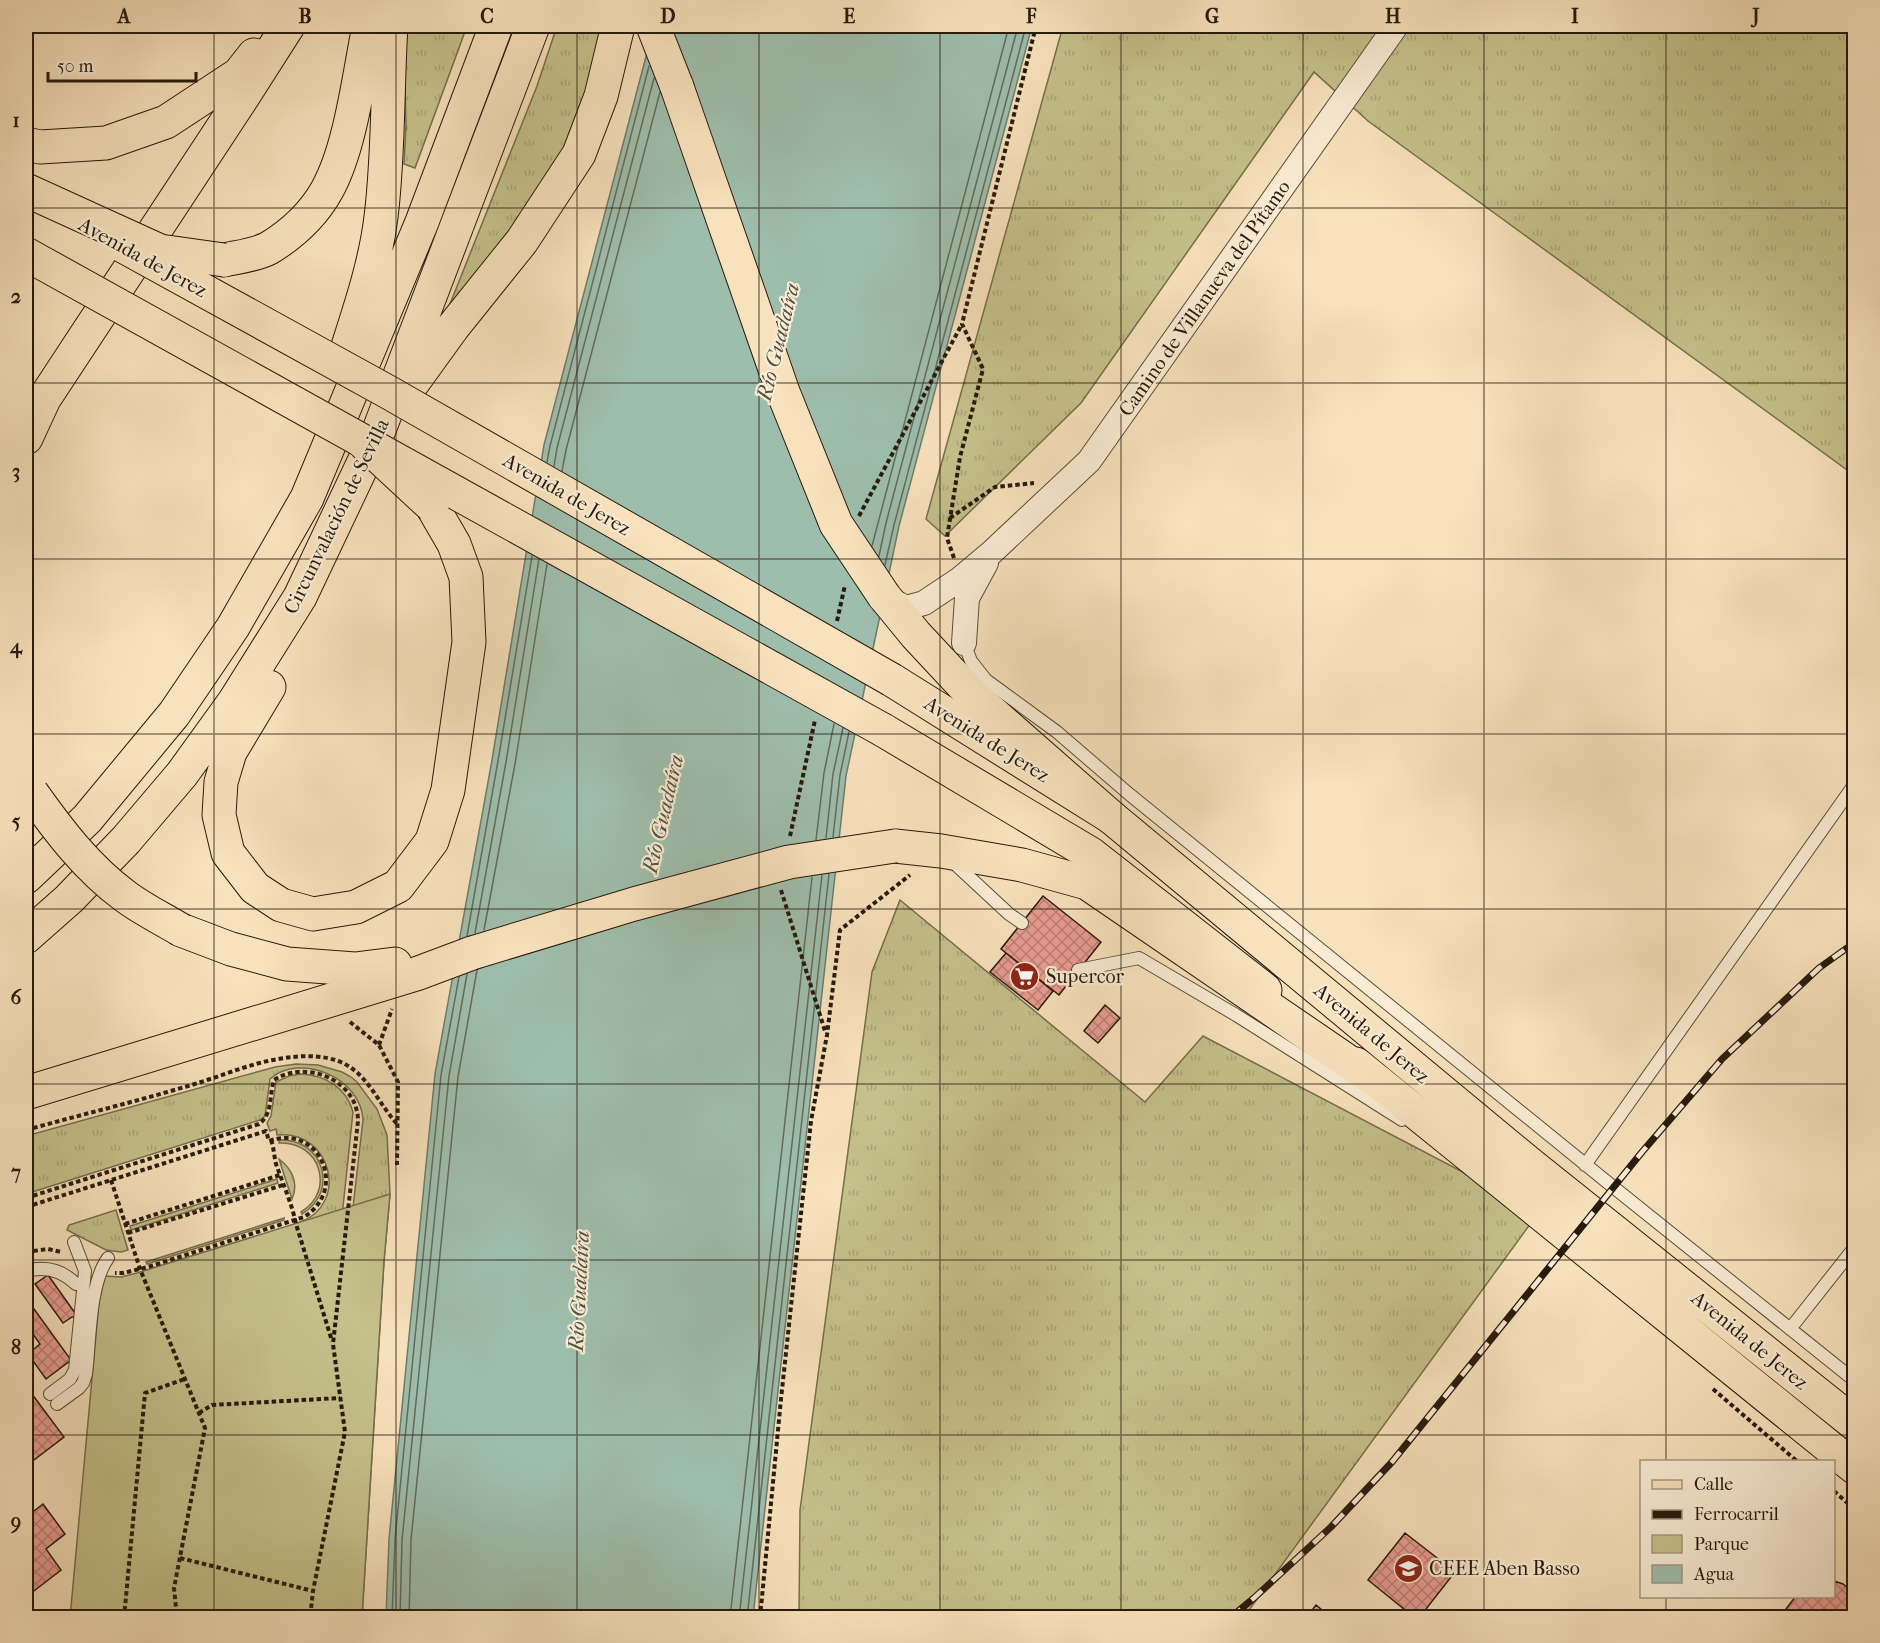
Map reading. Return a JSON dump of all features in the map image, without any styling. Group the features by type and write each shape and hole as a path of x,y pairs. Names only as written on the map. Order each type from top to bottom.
{"main road":[{"path":"26,144 40,147 106,143 166,122 239,75 276,26"},
{"path":"26,438 44,399 288,26"},
{"path":"26,192 160,251 224,260 267,250 300,226 327,191 344,146 369,26"},
{"path":"233,627 341,369 369,279 381,218 385,175 391,26"},
{"name":"Circunvalación de Sevilla","path":"26,877 87,819 174,714 233,627 307,498 422,222 496,26"},
{"name":"Circunvalación de Sevilla","path":"26,937 69,899 126,840 182,774 234,702 300,597 371,436 533,26"},
{"path":"300,597 288,654 230,752 221,782 219,815 228,852 255,888 282,905 313,914 356,907 398,886 432,841 448,790 469,642 466,578 454,544 432,506 371,436 453,327 522,241 579,154 601,96 618,26"},
{"path":"653,26 677,87 783,392 836,524 884,596 916,635 972,694 1111,817"},
{"path":"665,26 677,87"},
{"name":"Avenida de Jerez","path":"26,192 388,392 892,680 1111,817 1532,1165 1854,1423"},
{"name":"Avenida de Jerez","path":"26,254 371,436 883,730 1092,854 1234,964 1854,1467"},
{"path":"29,787 58,829 86,862 126,897 181,930 231,949 287,964 355,969 472,953"},
{"path":"26,1093 634,904 789,862 895,846 941,851 1022,865 1087,883 1378,1082"}],"street":[{"name":"Camino de Villanueva del Pítamo","path":"884,596 906,608 924,603 960,579 991,553 1089,461 1396,26"},
{"path":"964,643 968,598 991,553"}],"lane":[{"path":"916,635 966,670 986,680"},
{"name":"Avenida de Jerez","path":"964,643 971,661 986,680 1057,732 1129,794 1585,1165 1854,1380"},
{"path":"1585,1165 1854,785"},
{"path":"941,851 1009,914 1022,923"},
{"path":"1078,970 1139,958 1236,1015 1511,1190"},
{"path":"74,1242 85,1271 75,1370 53,1399 83,1383 94,1301 100,1271 108,1258"},
{"path":"1790,1329 1854,1248"},
{"path":"26,1271 46,1269 59,1271 76,1284"}],"path":[{"path":"960,579 947,537 960,457 983,369 962,324 1036,26"},
{"path":"950,519 995,487 1033,482 1052,496"},
{"path":"760,1617 810,1133 827,1035 840,930 941,851"},
{"path":"379,1045 398,1082 397,1165"},
{"path":"26,1130 190,1085 260,1063 309,1056 343,1063 354,1070 366,1081 386,1112 398,1124"},
{"path":"26,1198 263,1122 268,1114 274,1080 296,1072 320,1074 346,1090 357,1107 333,1344"},
{"path":"263,1122 269,1141 271,1140 333,1344 345,1432 313,1591 310,1617"},
{"path":"26,1207 266,1131"},
{"path":"107,1273 123,1273 140,1269 295,1221 310,1214 320,1203 325,1189 324,1167 313,1149 300,1140 286,1137 271,1140"},
{"path":"125,1224 280,1175"},
{"path":"111,1180 140,1269 205,1428 174,1588 177,1617"},
{"path":"128,1233 283,1185"},
{"path":"124,1617 145,1393 185,1379"},
{"path":"199,1413 212,1405 340,1398"},
{"path":"1835,1493 1854,1509"},
{"path":"180,1558 313,1591"}],"green space":[{"path":"403,26 467,26 415,168 404,164 406,124"},
{"path":"557,26 609,26 589,96 544,191 442,324 537,86"},
{"path":"1063,26 1854,26 1854,475 1368,121 1314,72 1081,403 945,536 926,519"},
{"path":"900,900 1145,1102 1203,1036 1539,1212 1244,1617 799,1618 800,1510 872,972"},
{"path":"296,1064 318,1065 351,1077 377,1109 387,1135 390,1194 362,1617 337,1347 363,1120 360,1105 352,1092 341,1081 313,1069 297,1068 283,1071 270,1079 265,1116 260,1120 26,1194 26,1136 275,1067"},
{"path":"301,1074 318,1077 334,1084 346,1096 353,1112 331,1321 300,1222 316,1213 325,1200 329,1185 328,1170 321,1155 310,1144 296,1136 277,1135 276,1129 270,1131 267,1123 271,1116 276,1082"},
{"path":"279,1140 294,1142 306,1147 316,1156 321,1168 323,1180 321,1192 314,1204 302,1214 301,1212 312,1203 318,1192 320,1180 318,1169 313,1158 305,1150 279,1143"},
{"path":"279,1159 288,1167 293,1177 295,1187 292,1199"},
{"path":"277,1179 278,1183 131,1230 130,1226"},
{"path":"390,1194 362,1617 70,1618 99,1302 105,1276 121,1277 137,1273"},
{"path":"116,1210 128,1250 121,1252 106,1250 67,1230 69,1225"},
{"path":"284,1218 284,1220 147,1264 146,1262"}],"water":[{"name":"Río Guadaíra","path":"654,26 1032,26 899,526 846,776 753,1617 386,1618 389,1539 435,1074 492,760 544,445"}],"building":[{"path":"1043,896 1101,942 1059,995 1001,949"},
{"path":"1006,953 1053,991 1038,1010 990,972"},
{"path":"1105,1005 1120,1018 1098,1043 1084,1031"},
{"path":"48,1275 75,1313 75,1317 63,1323 35,1284"},
{"path":"26,1298 71,1360 46,1379 28,1354 40,1344 26,1324"},
{"path":"26,1386 64,1437 26,1466"},
{"path":"43,1504 65,1534 46,1549 61,1570 26,1597 26,1517"},
{"path":"1405,1533 1455,1572 1419,1618 1415,1618 1368,1580"},
{"path":"1835,1581 1843,1584 1854,1593 1854,1618 1779,1618 1794,1598 1835,1598"},
{"path":"1316,1605 1332,1618 1306,1618"}],"railway":[{"path":"1230,1618 1331,1527 1392,1462 1642,1152 1722,1059 1819,968 1854,943"}],"place":[{"name":"Supercor","path":"1025,976"},
{"name":"CEEE Aben Basso","path":"1408,1568"}]}
